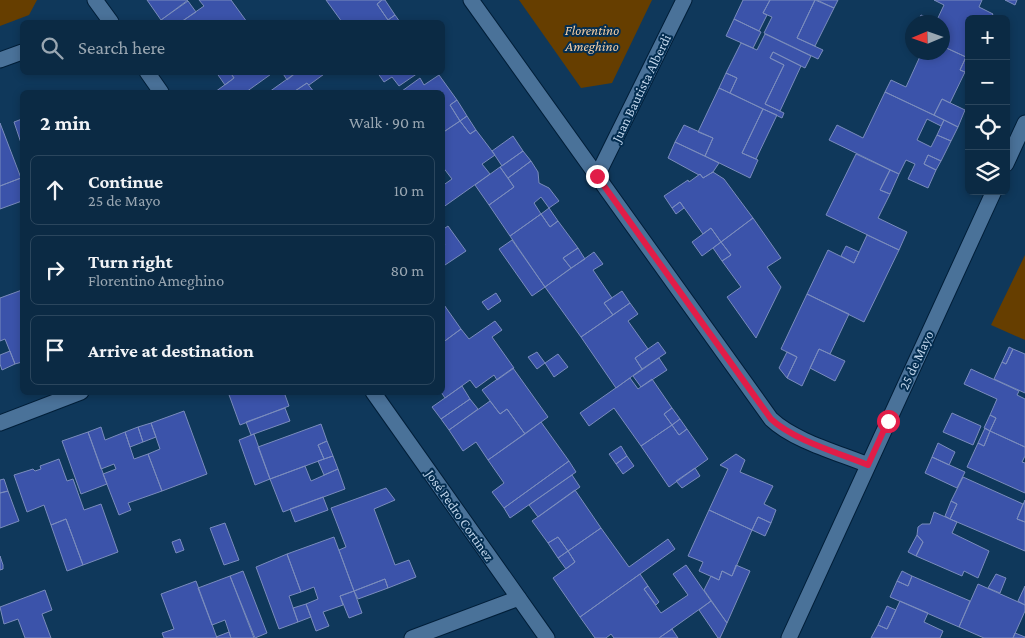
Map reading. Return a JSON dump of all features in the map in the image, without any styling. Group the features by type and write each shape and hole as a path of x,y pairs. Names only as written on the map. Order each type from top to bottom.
{"street":[{"path":"95,0 106,20"},
{"path":"472,0 771,419 781,428 794,435 868,465"},
{"name":"Juan Bautista Alberdi","path":"597,176 684,0"},
{"path":"0,60 20,53"},
{"path":"148,75 160,90"},
{"path":"1010,155 1025,123"},
{"name":"25 de Mayo","path":"789,638 992,195"},
{"path":"0,423 74,395"},
{"name":"José Pedro Cortinez","path":"375,395 547,638"},
{"path":"412,638 519,598"}],"green space":[{"path":"0,0 37,0 29,15 0,26"},
{"name":"Florentino Ameghino","path":"519,0 652,0 612,83 581,88"},
{"path":"1025,255 1025,340 991,325"}],"building":[{"path":"147,0 188,0 161,20"},
{"path":"199,0 231,0 246,20 184,20 204,6"},
{"path":"326,0 382,0 377,4 388,20 341,20"},
{"path":"385,0 395,15 388,20 377,4"},
{"path":"743,0 770,0 763,13 767,15 759,31 734,19"},
{"path":"770,0 815,0 797,38 823,50 818,59 764,33 772,17 763,13"},
{"path":"815,0 834,8 815,46 797,38"},
{"path":"817,0 838,0 834,8"},
{"path":"934,0 982,0 979,7 993,14 965,15 965,57 950,50 950,15 939,15 944,5"},
{"path":"1005,0 1017,0 1015,5"},
{"path":"188,1 196,12 184,20 161,20"},
{"path":"395,15 399,20 388,20"},
{"path":"734,19 761,32 753,48 726,36"},
{"path":"765,34 811,56 805,68 773,52 770,58 784,65 765,104 784,113 782,118 730,93 737,78 726,73 741,43 757,50"},
{"path":"950,50 965,57 960,70 965,72 950,103 942,99 934,115 885,92 891,80 906,87 918,60 950,60"},
{"path":"773,52 801,66 780,111 765,104 784,65 770,58"},
{"path":"965,59 965,72 960,70"},
{"path":"726,73 737,78 730,93 719,88"},
{"path":"218,75 232,75 234,78 225,85"},
{"path":"232,75 270,75 249,90 218,90 234,78"},
{"path":"284,75 293,75 287,80"},
{"path":"293,75 323,75 309,85 307,83 296,90 272,90"},
{"path":"379,75 415,75 399,86 392,77 384,82"},
{"path":"439,75 457,100 450,105 460,121 445,131 445,90 403,90 420,78 424,85"},
{"path":"307,83 312,90 296,90"},
{"path":"719,88 763,109 742,153 758,160 750,178 705,156 713,138 698,132"},
{"path":"885,92 944,120 941,126 927,119 917,140 931,147 937,135 951,141 941,161 928,155 924,164 936,170 928,188 908,179 915,164 906,160 899,174 829,140 837,125 863,138"},
{"path":"942,99 965,110 958,127 934,115"},
{"path":"457,100 467,116 460,121 450,105"},
{"path":"763,109 777,115 756,159 742,153"},
{"path":"467,116 476,130 470,134 460,121"},
{"path":"20,120 20,140 14,122"},
{"path":"944,120 958,127 951,141 937,135"},
{"path":"460,121 470,134 476,130 495,155 482,164 490,174 445,206 445,184 452,179 445,170 445,131"},
{"path":"0,123 20,178 0,186"},
{"path":"684,125 713,138 705,156 675,142"},
{"path":"513,136 523,151 502,166 492,151"},
{"path":"675,142 719,163 713,172 703,178 700,174 668,158"},
{"path":"523,151 531,161 508,178 500,167"},
{"path":"856,154 890,170 880,190 890,194 878,218 907,232 899,250 826,215"},
{"path":"928,155 941,161 936,170 924,164"},
{"path":"531,161 538,172 539,183 549,188 559,201 549,208 541,197 534,203 541,214 510,236 489,205 514,187 508,178"},
{"path":"500,167 514,187 489,205 475,185"},
{"path":"890,170 899,174 890,194 880,190"},
{"path":"713,172 724,179 753,218 721,242 711,228 703,234 680,202 672,208 664,196 700,174 703,178"},
{"path":"20,178 20,202 0,209 0,186"},
{"path":"680,202 684,208 676,214 672,208"},
{"path":"549,208 558,221 550,227 541,214"},
{"path":"541,214 550,227 558,221 578,248 563,258 571,268 545,287 510,236"},
{"path":"753,218 781,258 767,267 781,287 756,338 727,297 741,287 722,261 731,255 721,242"},
{"path":"448,226 466,251 445,265 445,245 445,228"},
{"path":"711,228 721,242 702,256 692,242"},
{"path":"867,235 899,250 864,322 807,294 828,250 854,263"},
{"path":"512,240 545,287 532,296 499,249"},
{"path":"721,242 731,255 722,261 713,248"},
{"path":"846,246 859,252 854,263 841,256"},
{"path":"578,248 585,259 571,268 563,258"},
{"path":"594,252 603,264 593,270 612,298 604,303 613,315 581,337 545,287"},
{"path":"20,291 20,363 15,364 5,339 0,341 0,298"},
{"path":"622,291 630,303 613,315 604,303"},
{"path":"496,293 501,301 488,310 482,302"},
{"path":"807,294 849,314 830,354 819,349 802,386 787,378 797,357 781,349"},
{"path":"630,303 638,314 628,321 648,349 635,358 642,369 616,388 581,337"},
{"path":"445,306 461,329 445,341"},
{"path":"495,321 502,330 492,337 514,368 497,380 494,375 476,388 470,380 445,398 443,395 445,395 445,341 461,329 469,339"},
{"path":"658,342 666,353 642,369 635,358"},
{"path":"1009,347 1013,349 1006,364 1002,362"},
{"path":"819,349 845,361 835,381 810,368"},
{"path":"1013,349 1025,354 1025,393 994,379 1002,362 1006,364"},
{"path":"10,351 15,364 2,370 0,355"},
{"path":"537,352 545,363 537,369 528,357"},
{"path":"787,352 797,357 787,378 779,368"},
{"path":"558,354 568,367 554,377 545,363"},
{"path":"659,358 667,370 641,387 633,376"},
{"path":"513,368 548,417 525,434 507,409 500,414 482,390"},
{"path":"971,369 1019,391 1017,395 1025,399 1025,447 990,431 996,418 990,415 997,399 964,384"},
{"path":"630,378 638,389 652,379 672,408 664,414 672,425 641,446 614,408 589,426 580,413"},
{"path":"462,386 470,399 441,419 432,407"},
{"path":"229,395 285,395 289,406 240,425"},
{"path":"470,399 478,409 449,430 441,419"},
{"path":"490,401 500,414 507,409 525,434 488,460 476,442 463,451 449,430"},
{"path":"285,408 290,421 251,435 246,422"},
{"path":"672,408 680,419 672,425 664,414"},
{"path":"184,411 207,474 162,491 148,454 160,449 151,423"},
{"path":"952,413 981,426 973,445 943,432"},
{"path":"990,415 996,418 990,431 984,428"},
{"path":"680,419 687,429 679,435 672,425"},
{"path":"541,422 569,461 504,508 492,492 504,483 488,460"},
{"path":"151,423 156,437 143,442 138,427"},
{"path":"321,424 327,441 318,445 324,459 270,479 258,447"},
{"path":"672,425 679,435 687,429 708,459 669,487 641,446"},
{"path":"101,427 105,440 125,432 134,459 148,454 162,491 128,503 131,510 119,515 103,474 116,469 114,464 101,469 88,432"},
{"path":"138,427 143,442 130,447 125,432"},
{"path":"985,428 990,431 984,446 978,443"},
{"path":"990,431 1025,447 1025,456 1022,462 1025,463 1025,493 967,467 978,443 984,446"},
{"path":"88,432 107,484 81,494 62,441"},
{"path":"254,434 270,479 255,485 239,440"},
{"path":"327,441 333,456 324,459 318,445"},
{"path":"938,443 955,452 949,465 932,457"},
{"path":"621,446 627,456 616,464 609,454"},
{"path":"736,454 745,460 740,472 773,486 764,504 776,510 771,523 758,517 752,530 709,510 728,469 720,465"},
{"path":"333,456 338,469 324,475 318,461"},
{"path":"627,456 634,466 623,474 616,464"},
{"path":"932,457 965,472 957,488 925,473"},
{"path":"59,459 67,481 73,479 84,510 101,504 118,552 83,565 66,519 51,525 44,505 27,512 14,475 33,469 35,471 41,469 40,466"},
{"path":"569,461 576,472 510,518 504,508"},
{"path":"305,466 311,481 338,469 345,489 283,512 270,479"},
{"path":"695,468 700,476 682,488 676,481"},
{"path":"572,475 580,487 538,517 529,505"},
{"path":"963,477 1023,504 1017,519 1025,522 1025,551 950,519 957,504 951,501"},
{"path":"4,479 8,491 0,493 0,480"},
{"path":"386,488 395,500 374,509 395,565 409,560 416,577 388,588 385,579 354,591 339,550 346,547 331,508"},
{"path":"575,490 601,528 568,551 558,537 548,543 532,521"},
{"path":"8,491 19,521 0,528 0,493"},
{"path":"323,497 328,510 295,522 290,509"},
{"path":"1025,500 1025,522 1017,519"},
{"path":"951,501 957,504 950,519 945,516"},
{"path":"709,510 752,530 732,576 722,571 719,580 699,571 703,562 688,556"},
{"path":"934,512 957,522 952,533 989,551 978,578 964,571 962,576 916,556 923,542 917,535 918,527 922,524 930,524"},
{"path":"758,517 771,523 765,536 752,530"},
{"path":"66,519 83,565 67,571 51,525"},
{"path":"225,523 239,560 224,565 210,528"},
{"path":"601,528 629,567 668,539 675,549 580,617 553,578 575,562 568,551"},
{"path":"917,535 923,542 916,556 908,552"},
{"path":"334,537 354,591 340,596 343,605 323,612 329,626 316,631 306,604 318,599 314,587 301,592 287,554"},
{"path":"558,537 568,551 558,558 548,543"},
{"path":"180,539 184,550 176,553 172,542"},
{"path":"568,551 575,562 566,569 558,558"},
{"path":"287,554 301,592 289,596 298,622 279,629 256,567"},
{"path":"0,556 3,569 0,570"},
{"path":"686,565 711,601 659,638 614,638 611,634 606,638 595,638 580,617 640,574 648,586 644,589 661,613 688,595 673,574"},
{"path":"736,565 750,571 727,623 704,590 711,576 719,580 722,571 732,576"},
{"path":"243,571 267,633 255,638 230,576"},
{"path":"902,571 912,576 908,586 897,581"},
{"path":"996,574 1006,578 1000,593 988,588"},
{"path":"230,576 254,638 231,638 225,620 212,625 198,588"},
{"path":"912,576 970,601 959,627 890,597 897,581 908,586"},
{"path":"385,579 388,588 358,599 354,591"},
{"path":"196,581 217,638 164,638 162,633 174,629 161,594"},
{"path":"978,584 1025,605 1025,611 1013,638 984,638 959,627"},
{"path":"648,586 659,602 656,605 644,589"},
{"path":"1025,586 1025,605 1018,601"},
{"path":"45,590 52,610 42,614 51,638 25,638 18,619 4,624 0,607"},
{"path":"354,591 362,613 349,618 340,596"},
{"path":"711,601 727,623 720,638 718,638 699,610"},
{"path":"900,601 928,613 924,622 943,631 940,638 871,638 878,625 887,629"},
{"path":"306,604 311,617 298,622 293,608"},
{"path":"887,606 896,610 887,629 878,625"},
{"path":"672,629 678,638 659,638"},
{"path":"229,632 231,638 216,637"},
{"path":"1015,633 1025,637 1025,638 1013,638"}],"route":[{"path":"597,176 771,419 781,428 868,465 888,421"}]}
